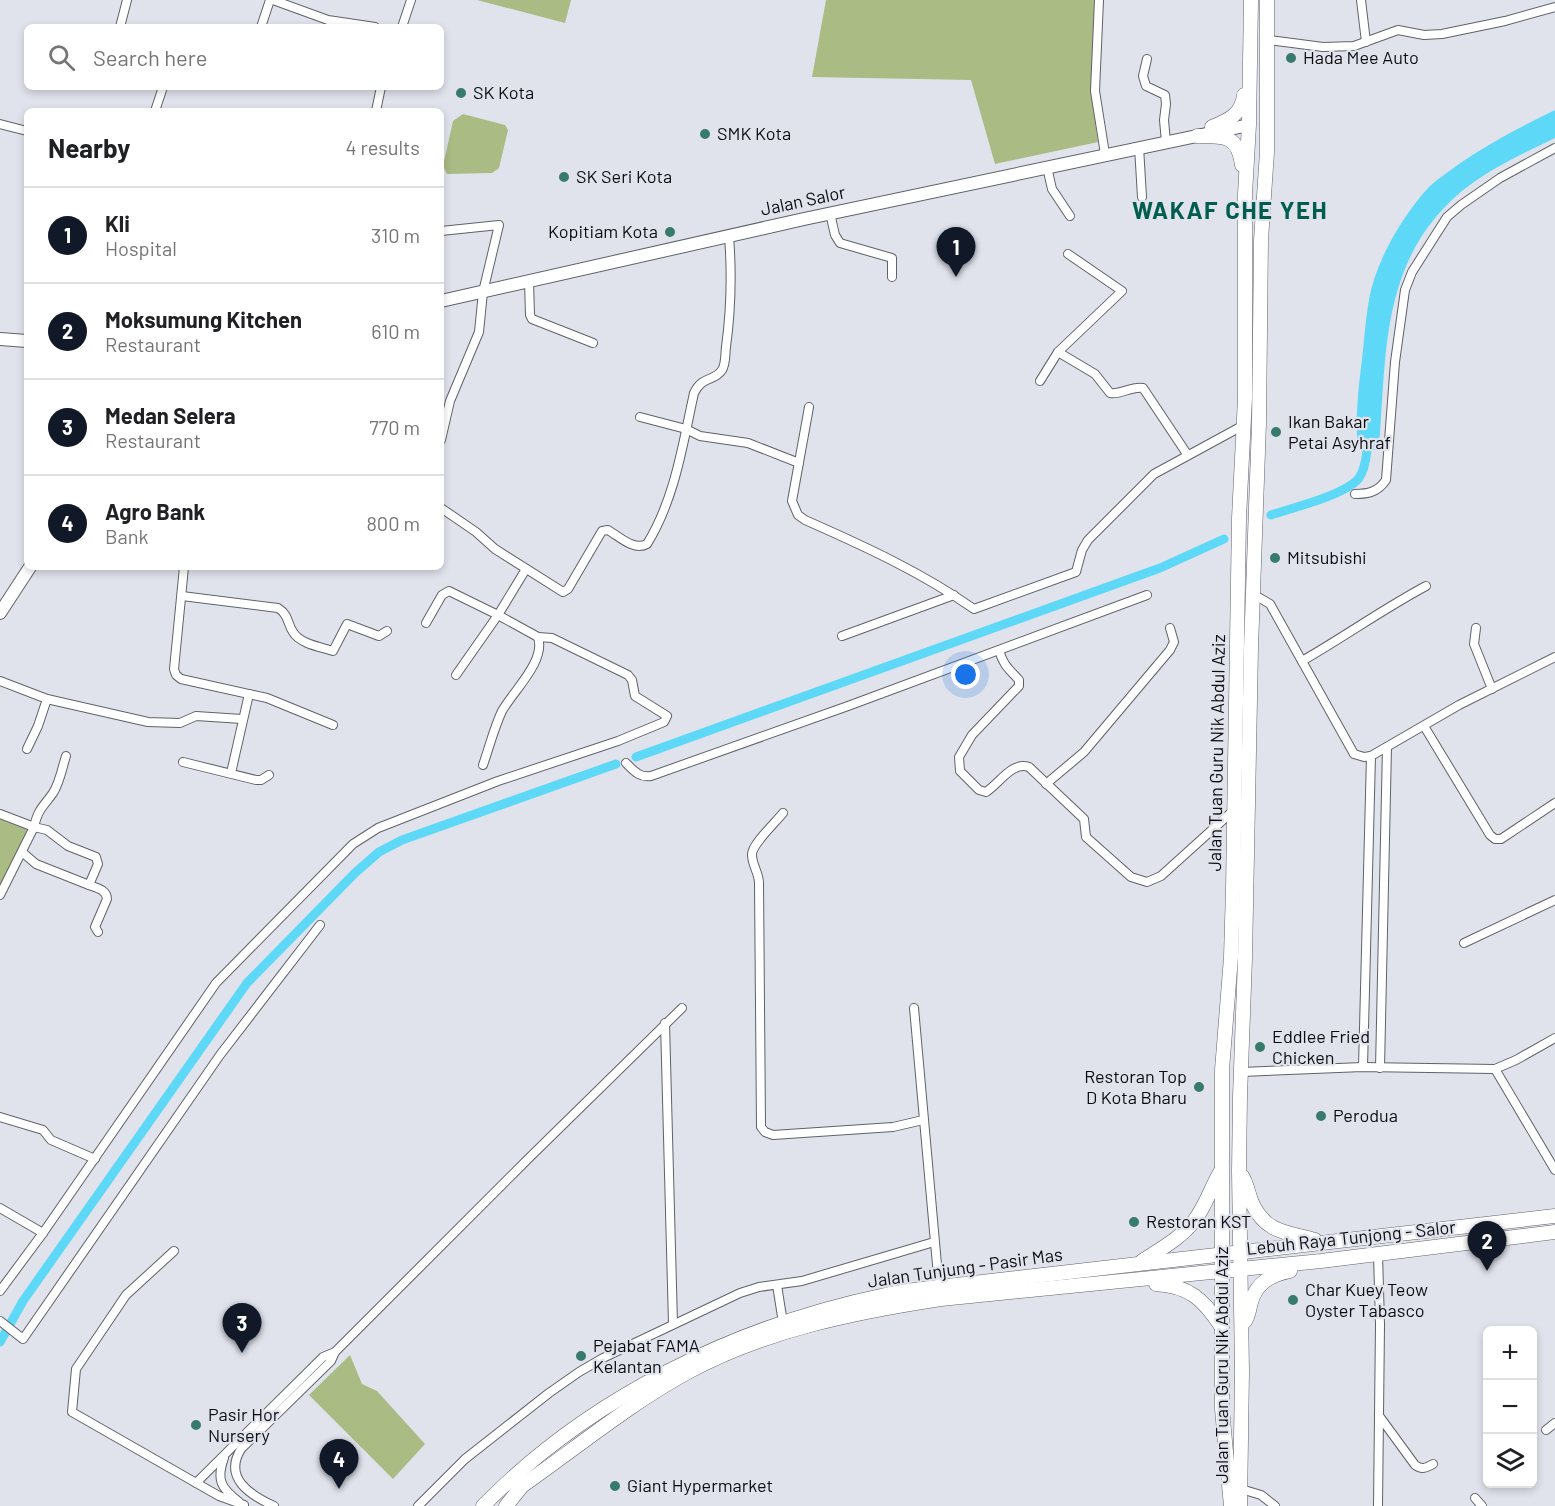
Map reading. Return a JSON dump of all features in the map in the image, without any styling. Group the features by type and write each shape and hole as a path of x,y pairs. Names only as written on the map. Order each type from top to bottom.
{"main road":[{"name":"Jalan Tuan Guru Nik Abdul Aziz","path":"1231,1506 1222,1409 1222,1070 1231,957 1239,530 1244,425 1245,194 1249,125 1251,0"},
{"path":"1261,240 1259,139 1257,133 1249,125 1259,105 1263,0"},
{"name":"Jalan Tuan Guru Nik Abdul Aziz","path":"1240,1506 1239,1171 1259,423 1261,240 1267,152 1269,40 1267,0"},
{"path":"1212,127 1229,119 1241,109 1250,44"},
{"name":"Jalan Salor","path":"1170,141 1212,127 1236,122 1249,125"},
{"name":"Jalan Salor","path":"444,300 830,213 1249,125"},
{"path":"1197,136 1221,136 1234,142 1241,155 1245,194"},
{"path":"0,339 24,341"},
{"path":"0,613 28,570"},
{"path":"1140,1263 1178,1238 1193,1223 1222,1170"},
{"path":"1239,1171 1247,1184 1251,1201 1261,1218 1277,1231 1322,1242"},
{"name":"Lebuh Raya Tunjong - Salor","path":"1222,1254 1555,1215"},
{"name":"Lebuh Raya Tunjong - Salor","path":"1222,1271 1555,1232"},
{"name":"Jalan Tunjung - Pasir Mas","path":"483,1506 540,1454 619,1399 716,1348 783,1323 885,1294 1222,1254"},
{"path":"1241,1327 1248,1317 1257,1289 1268,1277 1321,1261"},
{"name":"Jalan Tunjung - Pasir Mas","path":"506,1506 522,1486 663,1387 720,1357 770,1338 832,1319 888,1307 972,1295 1222,1271"},
{"path":"1142,1280 1168,1284 1190,1292 1202,1301 1221,1326"},
{"path":"499,1506 522,1486"}],"street":[{"path":"121,24 127,0"},
{"path":"262,24 271,0 328,20 355,24"},
{"path":"403,24 411,0"},
{"path":"1099,0 1095,91 1105,154"},
{"path":"1361,0 1366,42"},
{"path":"1269,40 1333,47 1354,46 1398,30 1424,35 1442,34 1505,21 1555,7"},
{"path":"1147,59 1143,76 1146,86 1165,95 1167,104 1164,120 1170,141"},
{"path":"156,108 162,90"},
{"path":"377,108 380,90"},
{"path":"0,124 24,130"},
{"path":"1138,147 1142,197"},
{"path":"1355,494 1376,491 1386,480 1395,362 1405,290 1421,255 1447,217 1461,205 1500,178 1555,148"},
{"path":"1047,166 1052,189 1070,216"},
{"path":"830,213 835,235 840,243 892,258 892,277"},
{"path":"444,231 499,225 483,292 479,332 450,401 444,427"},
{"path":"444,510 470,527 495,549 559,590 566,591 602,531 608,530 634,546 646,544 674,478 694,393 698,385 705,379 715,376 724,366 731,300 729,236"},
{"path":"1040,381 1058,352 1122,291 1068,254"},
{"path":"529,281 532,319 593,342"},
{"path":"1058,352 1095,374 1110,393 1114,394 1135,387 1143,388 1187,454"},
{"path":"809,407 792,501 798,515 877,552 954,595 974,609 1076,572 1082,550 1088,540 1154,474 1244,425"},
{"path":"640,417 686,429 700,436 747,443 799,463"},
{"path":"456,675 498,615 526,569"},
{"path":"184,570 174,669 176,675 181,679 249,694 291,707 333,725"},
{"path":"1302,661 1352,632 1381,611 1426,586"},
{"path":"0,1290 43,1233 216,983 353,844 378,828 498,781 618,741 664,722 667,716 635,696 628,675 552,638 538,637 449,591 442,595 426,623"},
{"path":"1253,594 1270,604 1354,754 1364,757 1371,756 1492,688 1555,657"},
{"path":"842,636 954,595"},
{"path":"626,763 645,777 651,776 1147,595"},
{"path":"182,596 278,608 284,612 298,638 333,651 347,624 379,636 387,631"},
{"path":"1046,784 1084,752 1170,650 1174,642 1170,628"},
{"path":"1476,628 1474,644 1492,688"},
{"path":"483,765 501,713 541,649 538,637"},
{"path":"999,650 1002,663 1019,680 1019,686 967,743 959,757 960,771 979,790 986,792 1014,768 1029,767 1084,819 1084,831 1092,843 1131,877 1139,881 1154,880 1161,876 1234,810"},
{"path":"0,681 47,699 148,722 180,723 196,716 242,719"},
{"path":"231,773 249,694"},
{"path":"27,749 39,726 47,699"},
{"path":"1424,726 1490,835 1495,839 1501,839 1555,803"},
{"path":"1380,1068 1387,747"},
{"path":"0,895 34,827 38,813 53,792 66,756"},
{"path":"1363,1067 1371,756"},
{"path":"183,762 261,780 269,776"},
{"path":"783,813 753,849 752,857 759,874 761,1127 765,1132 773,1135 893,1127 924,1120"},
{"path":"0,814 47,830 68,846 96,857 98,864 89,885"},
{"path":"22,852 36,864 105,892 107,899 95,927 98,932"},
{"path":"1464,943 1555,900"},
{"path":"0,1321 22,1339 220,1055 320,925"},
{"path":"274,1506 255,1495 238,1481 235,1473 237,1456 241,1449 331,1361 335,1352 682,1008"},
{"path":"914,1008 939,1287"},
{"path":"665,1023 672,1324"},
{"path":"1241,1072 1363,1067 1495,1069 1555,1038"},
{"path":"1495,1069 1555,1170"},
{"path":"0,1117 44,1130 51,1140 95,1159"},
{"path":"0,1208 43,1233"},
{"path":"418,1506 465,1459 549,1393 603,1358 740,1293 759,1287 802,1281 934,1242"},
{"path":"174,1251 126,1295 76,1369 72,1412 196,1483 229,1501 244,1506"},
{"path":"1378,1254 1380,1324 1378,1506"},
{"path":"777,1285 783,1323"},
{"path":"196,1483 323,1357 335,1352"},
{"path":"1379,1417 1415,1465 1419,1468 1426,1468 1433,1464"},
{"path":"1546,1430 1555,1423"},
{"path":"225,1454 219,1470 222,1485 227,1493 244,1506"},
{"path":"1240,1489 1261,1495 1275,1506"},
{"path":"1475,1498 1482,1506"}],"green space":[{"path":"477,0 571,0 565,23"},
{"path":"826,0 1096,0 1093,89 1098,142 995,164 971,80 812,77"},
{"path":"463,114 505,125 508,130 499,168 492,173 447,174 444,162 453,121"},
{"path":"0,815 25,826 27,830 0,888"},
{"path":"350,1355 362,1384 377,1391 425,1444 393,1479 309,1395"}],"water":[{"path":"1555,110 1555,138 1481,177 1443,209 1423,235 1408,262 1397,291 1390,321 1379,447 1375,450 1360,449 1357,410 1372,285 1399,226 1418,200 1438,179 1492,143"}],"waterway":[{"path":"1271,515 1343,490 1359,478 1367,451"},
{"path":"636,757 1160,568 1224,539"},
{"path":"0,1342 23,1301 247,983 355,873 379,852 402,840 616,764"}],"place":[{"name":"Hada Mee Auto","path":"1291,58"},
{"name":"SK Kota","path":"461,93"},
{"name":"SMK Kota","path":"705,134"},
{"name":"SK Seri Kota","path":"564,177"},
{"name":"Kopitiam Kota","path":"670,232"},
{"name":"Kli","path":"956,277"},
{"name":"Ikan Bakar Petai Asyhraf","path":"1276,432"},
{"name":"Mitsubishi","path":"1275,558"},
{"name":"Eddlee Fried Chicken","path":"1260,1047"},
{"name":"Restoran Top D Kota Bharu","path":"1199,1087"},
{"name":"Perodua","path":"1321,1116"},
{"name":"Restoran KST","path":"1134,1222"},
{"name":"Moksumung Kitchen","path":"1487,1271"},
{"name":"Char Kuey Teow Oyster Tabasco","path":"1293,1300"},
{"name":"Medan Selera","path":"242,1353"},
{"name":"Pejabat FAMA Kelantan","path":"581,1356"},
{"name":"Pasir Hor Nursery","path":"196,1425"},
{"name":"Giant Hypermarket","path":"615,1486"},
{"name":"Agro Bank","path":"339,1489"}],"district":[{"name":"WAKAF CHE YEH","path":"1230,211"}]}
